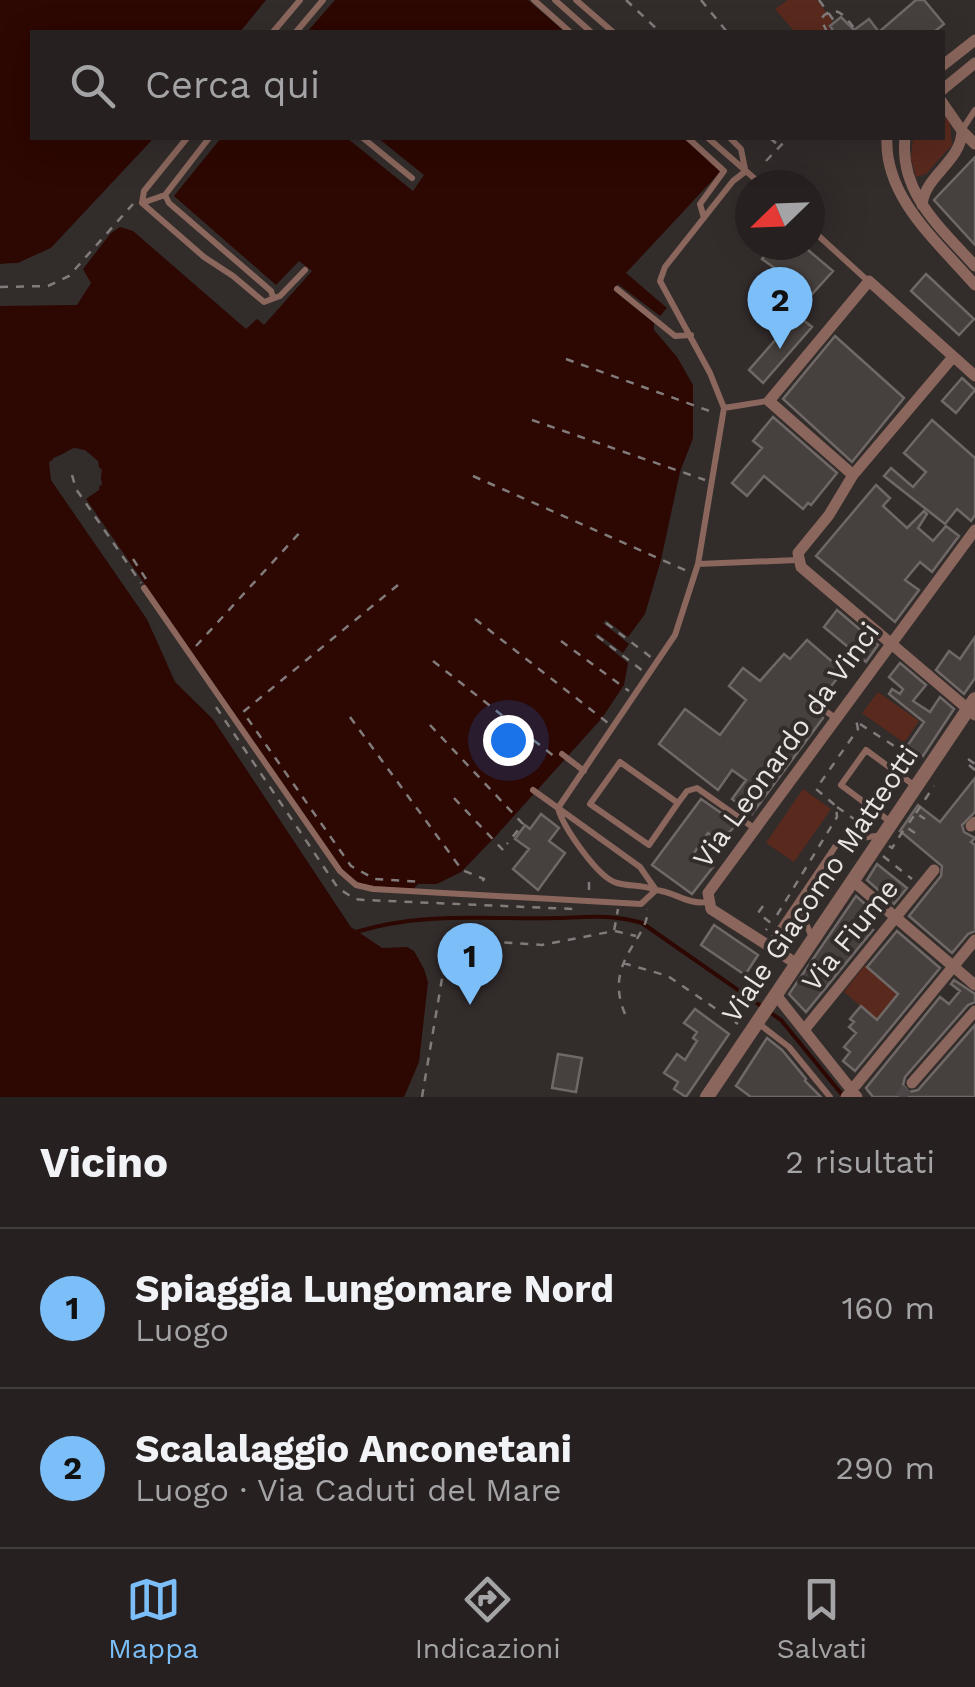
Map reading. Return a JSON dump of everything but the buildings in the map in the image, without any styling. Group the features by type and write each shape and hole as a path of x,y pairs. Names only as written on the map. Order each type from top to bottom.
{"street":[{"path":"945,64 975,40"},
{"path":"945,88 975,63"},
{"path":"945,106 975,144"},
{"path":"919,211 926,188 958,151 962,131"},
{"path":"887,140 888,164 975,285"},
{"path":"904,140 904,188"},
{"path":"919,211 975,266"},
{"path":"853,476 768,401 869,282 975,376"},
{"path":"953,356 853,476 829,515 798,553 797,560 801,568 891,644 973,708"},
{"name":"Via Leonardo da Vinci","path":"797,964 768,940 711,908 708,893 974,533"},
{"name":"Viale Giacomo Matteotti","path":"707,1097 853,881 893,833 916,787 973,708"},
{"name":"Via Fiume","path":"804,1030 934,870"},
{"path":"853,881 975,985"},
{"path":"775,997 851,1095 975,940"},
{"path":"912,1084 975,1011"}],"lane":[{"path":"276,30 300,0"},
{"path":"298,30 323,0"},
{"path":"534,0 568,30"},
{"path":"555,0 589,30"},
{"path":"576,0 610,30"},
{"path":"962,131 975,110"},
{"path":"142,200 187,140"},
{"path":"142,200 165,195 208,140"},
{"path":"365,140 412,178"},
{"path":"690,140 724,171 700,204 704,218"},
{"path":"710,140 746,170"},
{"path":"732,140 741,149 746,170"},
{"path":"558,808 675,635 698,564 723,412 691,335 660,281 665,267 735,183"},
{"path":"142,200 204,258 262,301 270,302 272,291 165,195"},
{"path":"825,242 869,282"},
{"path":"273,297 280,296 305,270"},
{"path":"617,290 675,336 691,335"},
{"path":"723,412 768,401"},
{"path":"698,564 797,560"},
{"path":"144,588 340,871 356,886 641,904 656,890"},
{"path":"815,704 836,719"},
{"path":"893,833 841,785 866,750 916,787"},
{"path":"562,754 582,773"},
{"path":"678,804 620,762 590,804 649,845 688,791 697,788 756,828"},
{"path":"533,790 640,867 656,890"},
{"path":"558,808 570,836 609,879 618,884 639,883 674,892 691,903 707,902"},
{"path":"768,940 839,841 893,833"},
{"path":"798,902 813,940"},
{"path":"761,1018 830,1097"}],"path":[{"path":"626,0 658,30"},
{"path":"701,0 725,30"},
{"path":"819,0 835,22"},
{"path":"826,30 821,23 828,12 839,10 855,30"},
{"path":"772,140 779,146"},
{"path":"766,160 786,140"},
{"path":"0,287 48,286 70,276 124,210 142,200"},
{"path":"566,359 695,406 723,412"},
{"path":"532,420 712,482"},
{"path":"72,475 76,489 144,588"},
{"path":"473,476 695,574"},
{"path":"192,648 303,529"},
{"path":"398,584 244,712 350,866 374,879 430,882"},
{"path":"476,618 602,718"},
{"path":"606,623 657,662"},
{"path":"597,636 648,675"},
{"path":"562,641 623,686"},
{"path":"432,660 582,773"},
{"path":"218,695 216,710 338,888 346,894 366,900 570,910 580,901"},
{"path":"855,711 858,724 920,763"},
{"path":"350,717 462,870 484,878 477,889"},
{"path":"430,724 523,824 507,844"},
{"path":"858,724 816,789 867,828"},
{"path":"968,758 975,764"},
{"path":"969,765 975,770"},
{"path":"893,833 916,813 934,786"},
{"path":"454,798 503,850"},
{"path":"768,940 837,817 836,806"},
{"path":"916,813 925,819"},
{"path":"893,833 915,833"},
{"path":"882,855 921,886"},
{"path":"588,894 589,874"},
{"path":"763,906 758,913 771,923 764,932 768,940"},
{"path":"614,931 618,908"},
{"path":"625,1014 618,987 624,963 648,918"},
{"path":"422,1097 446,955 452,947 470,940 542,945 614,931 637,934"},
{"path":"624,963 668,976 738,1024"}],"shaded area":[{"path":"0,0 266,0 242,30 30,30 30,140 152,140 51,248 18,263 0,264"},
{"path":"335,0 528,0 563,30 309,30"},
{"path":"788,0 817,0 833,21 828,26 830,30 793,30 775,9"},
{"path":"945,118 950,122 952,145 926,174 916,177 911,159 913,140 945,140"},
{"path":"219,140 349,140 413,191 424,175 380,140 685,140 721,171 626,273 667,308 660,316 618,284 613,290 654,323 654,330 677,357 693,385 693,438 680,472 645,614 628,637 606,620 603,623 629,644 623,653 597,633 594,635 628,663 624,685 602,718 495,837 461,872 437,884 418,884 413,889 362,885 343,871 86,499 99,490 102,470 78,448 53,458 51,480 147,619 175,682 213,719 351,927 382,948 407,947 414,951 424,969 428,982 419,1062 404,1097 0,1097 0,306 77,305 91,283 83,269 120,227 133,231 246,329 257,319 264,325 312,271 299,261 276,285 174,196"},
{"path":"878,692 919,721 904,743 862,713"},
{"path":"803,789 831,809 794,862 766,843"},
{"path":"865,965 898,994 877,1020 844,992"}],"pier":[{"path":"152,140 157,140 54,252 19,268 0,269 0,264 18,263 51,248"},
{"path":"73,448 85,450 98,461 102,484 86,499 83,495 95,486 98,478 94,464 77,453 53,465 55,477 149,615 180,679 211,710 356,925 351,927 213,719 176,682 147,619 51,480 49,462"}],"waterway":[{"path":"356,932 407,921 456,918 600,917 642,923 781,1020 844,1097"}],"tunnel":[{"path":"900,1097 912,1083"}],"place":[{"name":"Scalalaggio Anconetani","path":"780,349"},
{"name":"Spiaggia Lungomare Nord","path":"470,1005"}]}
